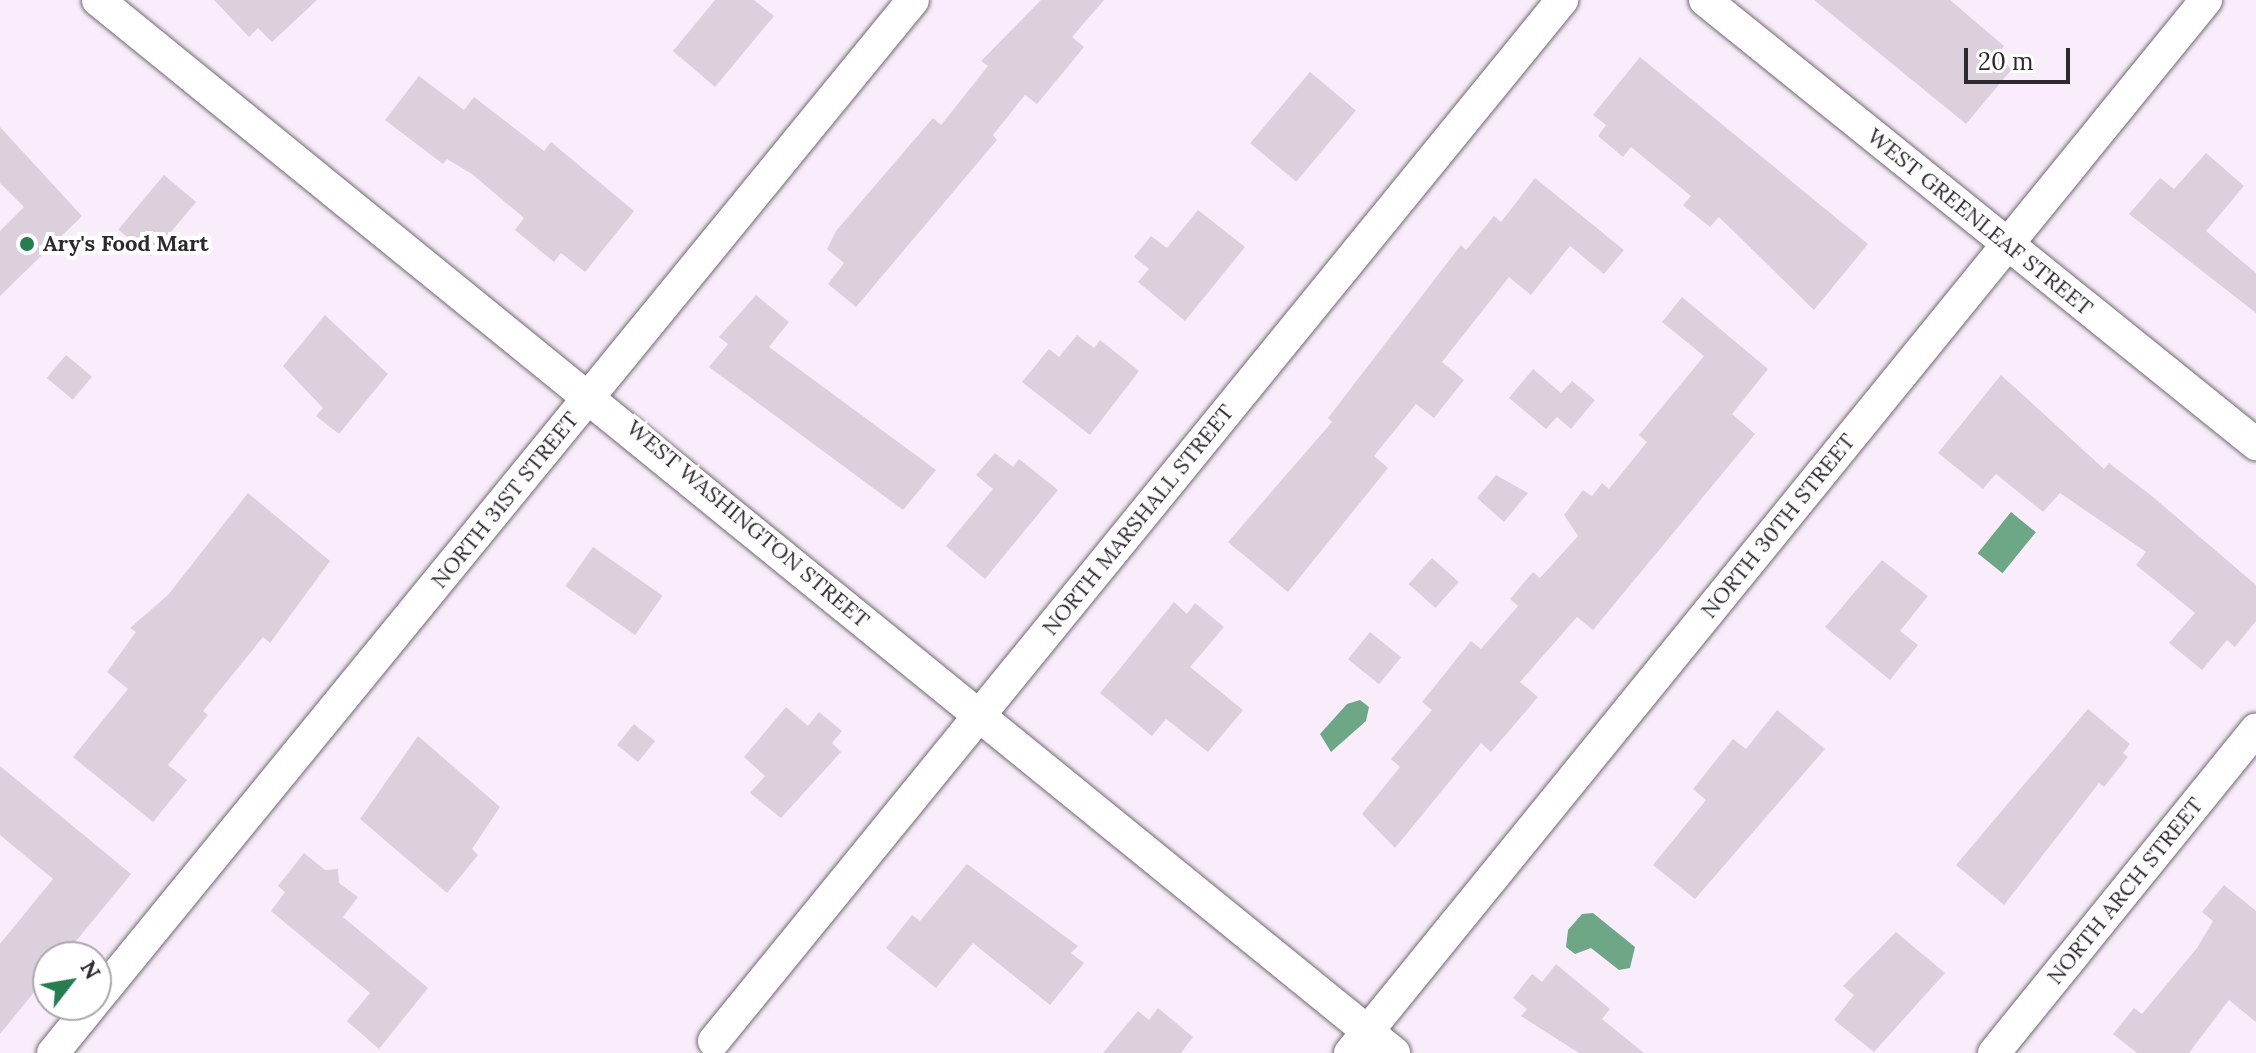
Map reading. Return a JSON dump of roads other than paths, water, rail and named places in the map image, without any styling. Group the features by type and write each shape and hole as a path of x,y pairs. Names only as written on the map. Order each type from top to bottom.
{"street":[{"name":"WEST WASHINGTON STREET","path":"98,0 591,395 979,715 1359,1042 1394,1053"},
{"name":"NORTH MARSHALL STREET","path":"714,1041 1562,0"},
{"name":"WEST GREENLEAF STREET","path":"1705,0 2256,444"},
{"name":"NORTH 30TH STREET","path":"1359,1042 2206,0"},
{"name":"NORTH 31ST STREET","path":"112,980 591,395 907,2"},
{"name":"NORTH ARCH STREET","path":"1994,1053 2256,730"},
{"path":"53,1053 79,1021"}],"place":[{"name":"Ary's Food Mart","path":"27,244"}]}
